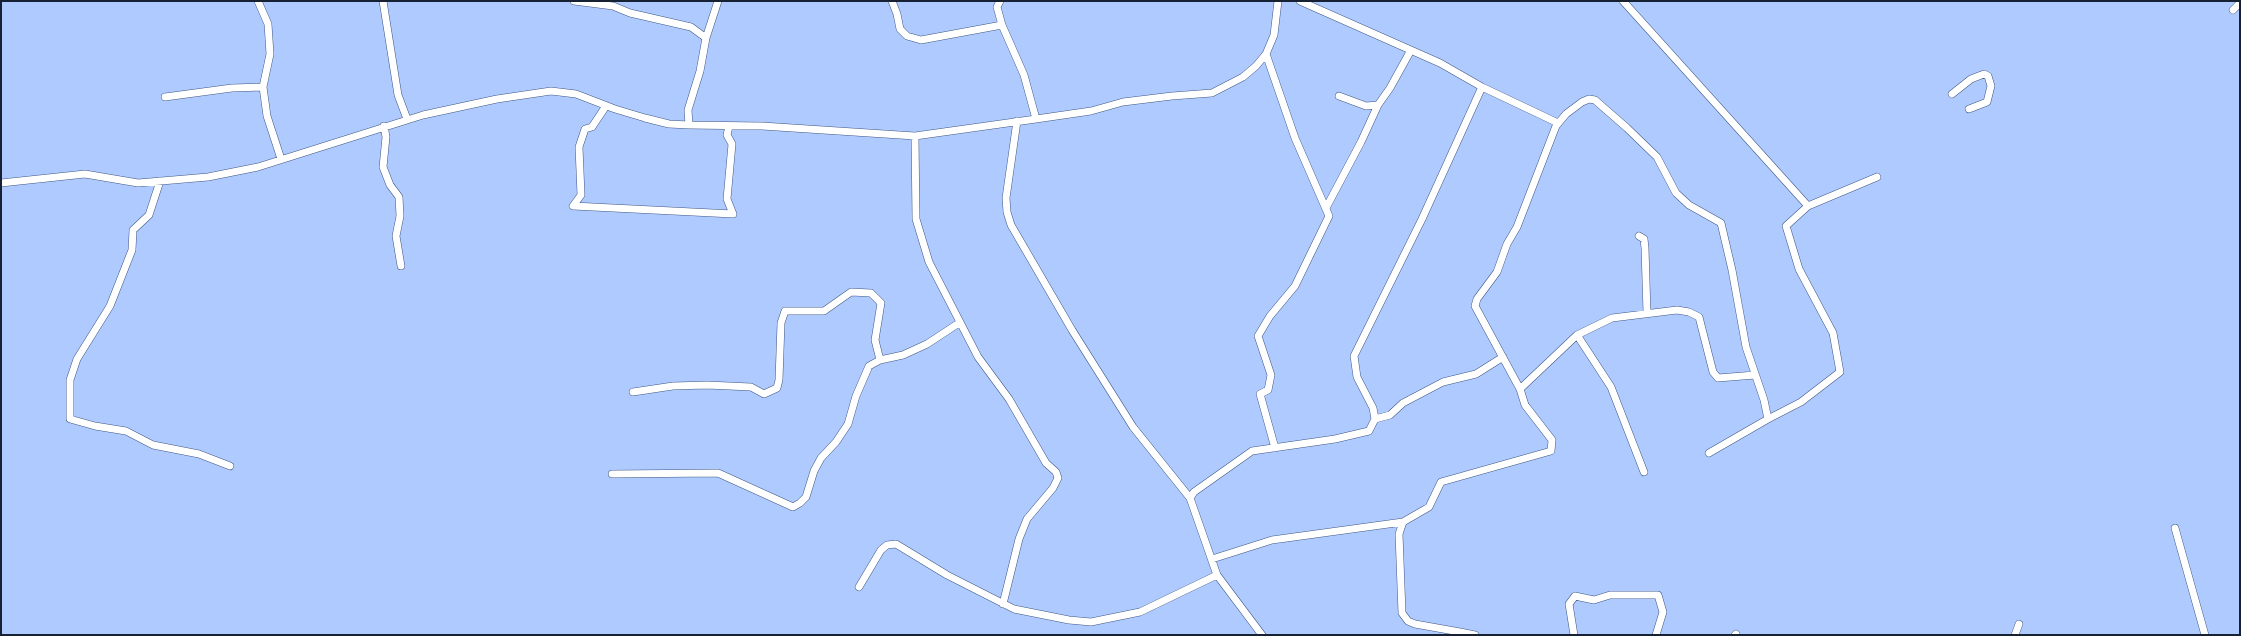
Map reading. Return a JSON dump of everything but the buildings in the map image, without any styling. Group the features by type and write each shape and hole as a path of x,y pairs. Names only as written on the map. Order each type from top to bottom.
{"street":[{"path":"258,1 262,6 268,24 270,54 263,87 267,116 281,159"},
{"path":"382,1 398,95 407,119"},
{"path":"574,1 614,6 630,12 691,28 706,38"},
{"path":"689,125 688,110 700,71 706,38 718,1"},
{"path":"892,1 897,14 900,29 907,36 921,40 1002,25"},
{"path":"1000,1 998,7 1002,25 1024,75 1036,119"},
{"path":"1,183 85,174 138,183 208,177 258,167 407,119 497,98 551,91 576,94 606,106 670,124 915,136 1036,119 1091,111 1123,102 1212,93 1243,77 1256,66 1266,54 1274,35 1278,1"},
{"path":"1300,1 1440,63 1482,87 1558,123"},
{"path":"1623,1 1808,206"},
{"path":"2233,10 2240,3"},
{"path":"1326,208 1362,142 1378,105 1390,88 1411,50"},
{"path":"1266,54 1295,138 1326,208 1328,216 1295,286 1270,316 1258,336 1271,375 1268,390 1260,394 1275,448"},
{"path":"1952,94 1971,79 1984,74 1988,76 1991,86 1986,102 1969,109"},
{"path":"165,97 232,88 263,87"},
{"path":"1190,498 1194,492 1252,451 1354,436 1369,431 1375,419 1373,408 1357,378 1354,356 1422,219 1482,87"},
{"path":"1339,96 1366,106 1378,105"},
{"path":"1212,559 1272,540 1403,522 1429,507 1441,482 1551,451 1552,440 1525,405 1520,389 1504,357 1475,306 1477,299 1497,272 1507,244 1517,227 1558,123 1582,102 1589,99 1595,100 1657,157 1668,175 1676,193 1689,205 1721,223 1732,270 1746,347 1768,419"},
{"path":"606,106 592,127 585,129 580,147 581,195 573,206 733,214 727,199 732,144 727,135 729,126"},
{"path":"1017,121 1006,198 1006,212 1011,225 1072,330 1133,427 1190,498 1217,575 1262,635"},
{"path":"384,126 386,137 383,167 390,185 399,197 400,216 396,236 401,266"},
{"path":"915,136 916,218 930,262 959,323 978,357 1009,399 1046,463 1056,472 1058,478 1053,488 1027,519 1019,539 1003,604"},
{"path":"1709,453 1801,402 1840,372 1832,333 1799,269 1786,226 1808,206 1877,177"},
{"path":"160,181 149,215 133,230 132,250 110,306 77,359 70,380 70,419 95,426 126,431 153,445 199,454 230,466"},
{"path":"1639,236 1644,239 1645,248 1647,313"},
{"path":"633,392 673,386 707,385 751,387 764,394 776,388 780,380 781,323 785,311 824,311 851,292 871,293 881,303 875,340 880,360"},
{"path":"1520,389 1578,335 1612,318 1677,310 1690,312 1699,317 1713,372 1718,378 1755,375"},
{"path":"612,474 718,473 793,507 806,497 814,471 821,458 836,442 848,424 856,396 869,366 880,360 903,355 927,344 959,323"},
{"path":"1578,335 1611,387 1644,472"},
{"path":"1375,419 1390,415 1403,403 1443,382 1476,374 1504,357"},
{"path":"1403,522 1399,534 1402,614 1408,621 1416,624 1460,634 1476,635"},
{"path":"2175,528 2205,635"},
{"path":"859,587 881,550 887,545 896,544 1014,610 1069,620 1103,620 1140,612 1217,575"},
{"path":"1574,635 1570,604 1575,596 1594,600 1610,595 1658,595 1663,612 1656,635"},
{"path":"2015,635 2018,624"}]}
